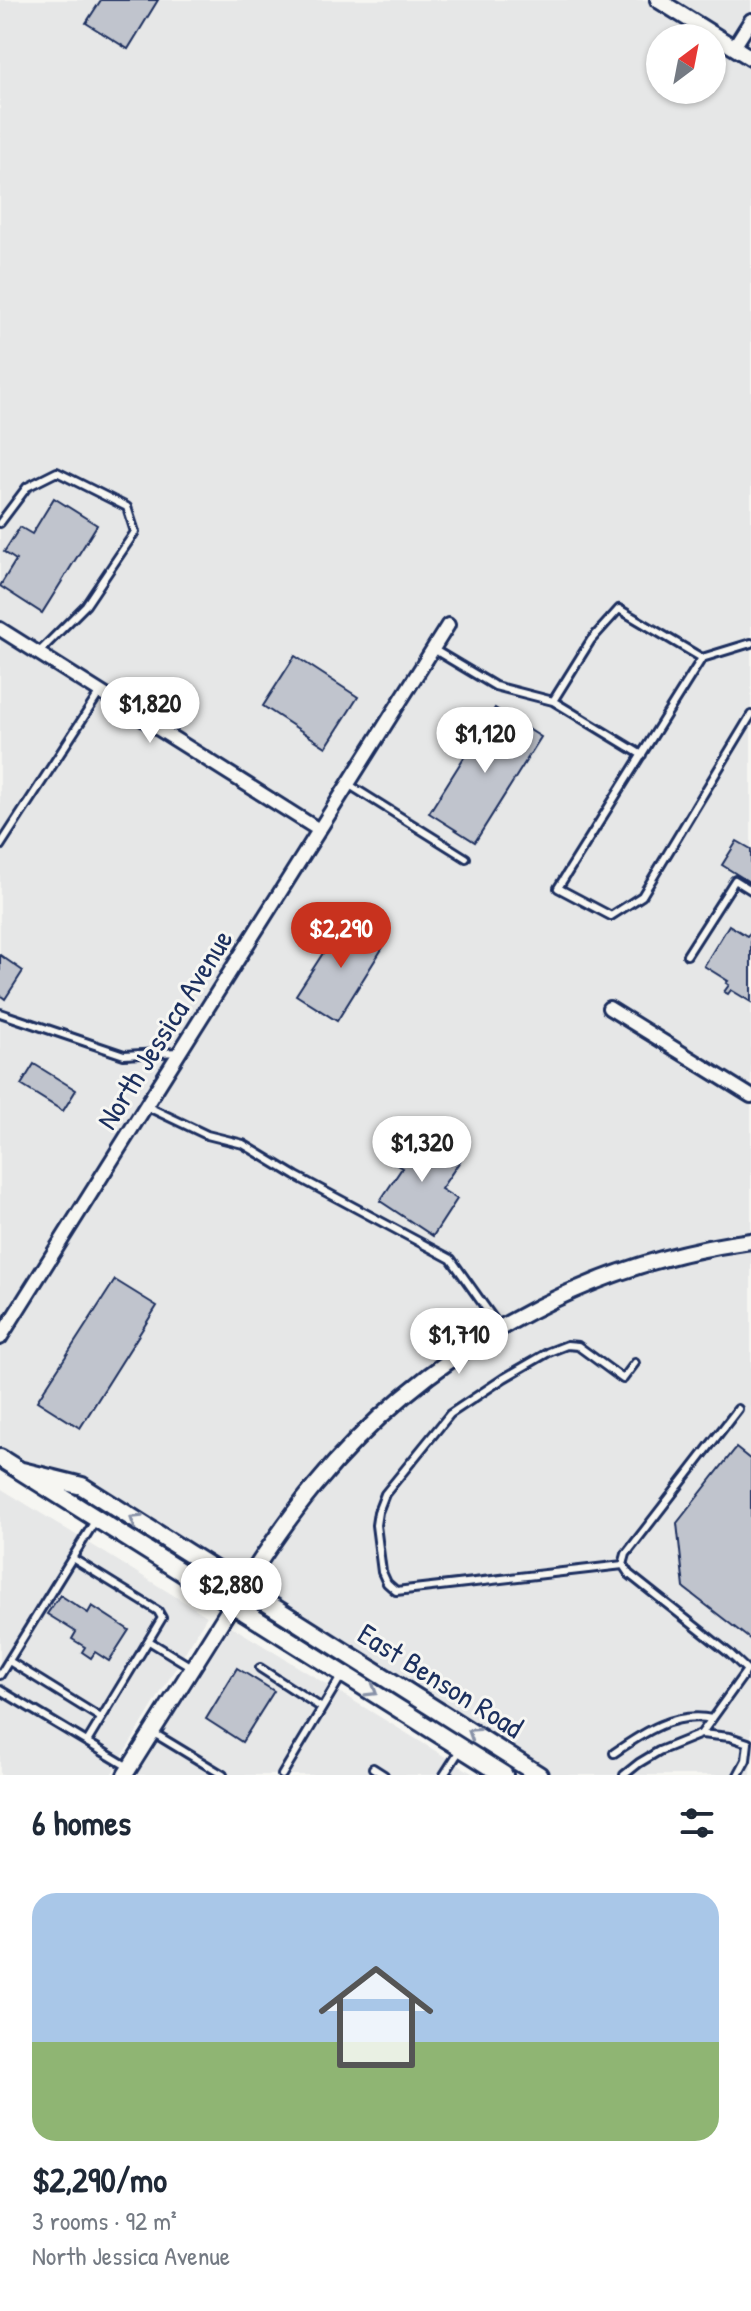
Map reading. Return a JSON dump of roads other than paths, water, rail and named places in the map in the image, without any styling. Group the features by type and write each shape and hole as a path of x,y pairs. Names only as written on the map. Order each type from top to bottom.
{"main road":[{"name":"East Benson Road","path":"0,1458 504,1775"},
{"name":"East Benson Road","path":"22,1471 82,1486 539,1775"}],"street":[{"path":"658,0 751,58"},
{"path":"734,47 751,20"},
{"name":"North Jessica Avenue","path":"0,1338 448,625"},
{"path":"0,629 319,830"},
{"path":"609,1008 751,1096"},
{"path":"127,1771 233,1603 300,1505 358,1439 405,1394 454,1357 500,1328 573,1290 690,1251 751,1241"}],"lane":[{"path":"0,523 27,487 57,472 127,507 135,532 86,605 38,653"},
{"path":"553,701 591,640 619,609 702,658"},
{"path":"751,643 702,658 558,888 611,916 642,896 751,715"},
{"path":"433,649 495,686 553,701 642,755"},
{"path":"0,846 100,692"},
{"path":"348,784 466,858"},
{"path":"687,955 735,880 751,890"},
{"path":"0,1013 124,1055 180,1052"},
{"path":"146,1106 207,1135 243,1144 451,1259 500,1328"},
{"path":"623,1565 396,1591 387,1583 382,1572 376,1525 385,1494 450,1414 504,1378 567,1345 578,1346 623,1379 635,1363"},
{"path":"701,1734 747,1670 629,1574 623,1565 626,1554 738,1409"},
{"path":"0,1675 97,1518"},
{"path":"72,1558 161,1614 160,1622 87,1742"},
{"path":"149,1641 193,1668"},
{"path":"9,1661 101,1718"},
{"path":"260,1668 322,1708"},
{"path":"282,1775 343,1673"},
{"path":"0,1690 87,1742 127,1771"},
{"path":"614,1753 639,1735 668,1722 694,1716 712,1719"},
{"path":"152,1732 223,1775"},
{"path":"624,1775 659,1751 701,1734 750,1743 738,1775"},
{"path":"444,1775 462,1747"},
{"path":"373,1768 384,1775"}]}
